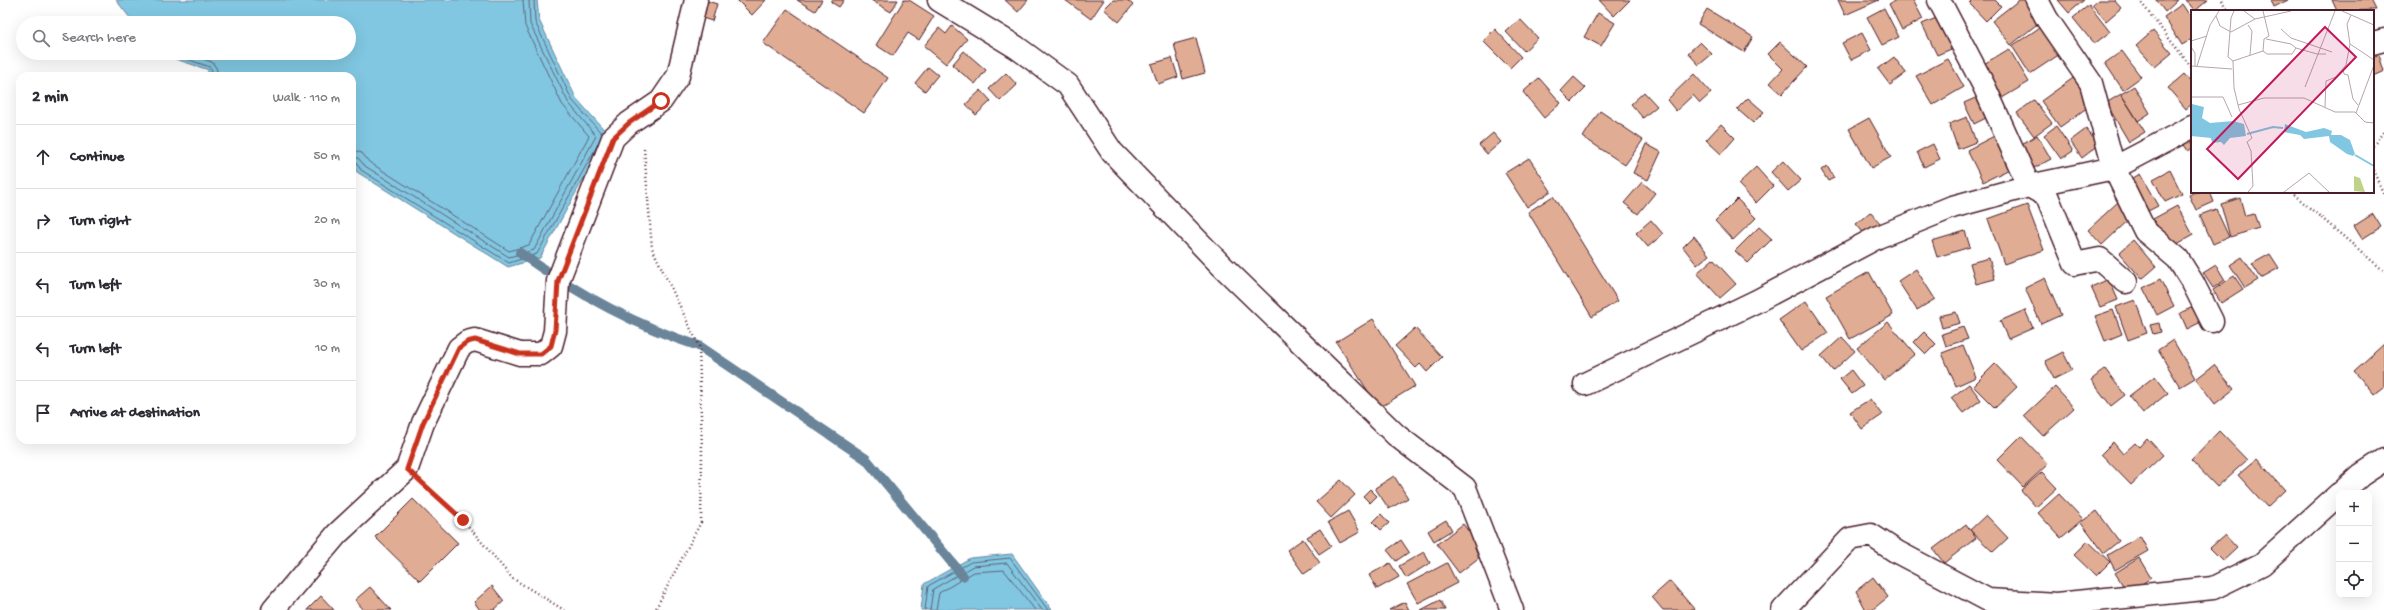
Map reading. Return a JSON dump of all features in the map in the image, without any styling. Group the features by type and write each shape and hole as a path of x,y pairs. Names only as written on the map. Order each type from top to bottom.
{"street":[{"path":"272,610 337,534 407,469 423,423 459,348 467,342 475,340 520,354 541,354 551,346 555,330 558,281 613,138 642,114 661,101 678,76 696,0"},
{"path":"939,0 1016,47 1068,85 1112,152 1221,265 1396,435 1465,488 1512,610"},
{"path":"1939,0 1984,86 2030,186 2047,196 2076,264 2100,259 2126,282"},
{"path":"2037,0 2047,19 2091,83 2114,168 2145,231 2178,259 2194,283 2212,321"},
{"path":"2374,44 2384,40"},
{"path":"1585,384 1757,301 1878,237 1952,207 2030,186 2114,168 2191,128"},
{"path":"2344,490 2361,475 2384,460"},
{"path":"1783,610 1850,539 1871,534 1897,552 1988,600 2057,604 2134,603 2213,588 2262,564 2336,498"}],"path":[{"path":"2139,0 2191,67"},
{"path":"2222,0 2227,10"},
{"path":"642,114 652,248 699,346 702,451 701,522 655,610"},
{"path":"2374,145 2384,131"},
{"path":"2374,172 2384,195"},
{"path":"2292,193 2384,271"},
{"path":"407,469 463,520 512,578 564,610"}],"water":[{"path":"116,0 537,0 539,20 576,98 608,134 540,258 508,267 357,172 356,72 207,72 209,70 178,60 356,60 356,16 129,16"},
{"path":"1012,554 1052,610 921,610 924,584 970,558"}],"building":[{"path":"704,0 717,4 712,21 696,16"},
{"path":"737,0 766,0 752,15"},
{"path":"797,0 822,0 815,11"},
{"path":"832,0 844,0 839,7 831,2"},
{"path":"871,0 898,0 891,12"},
{"path":"904,0 909,0 934,16 919,40 908,33 893,56 876,45"},
{"path":"1005,0 1028,0 1018,12"},
{"path":"1065,0 1104,0 1091,19"},
{"path":"1113,0 1127,0 1133,5 1119,22 1104,9"},
{"path":"1599,0 1630,0 1614,16"},
{"path":"1838,0 1879,0 1845,15"},
{"path":"1896,0 1913,0 1923,19 1902,30 1889,4"},
{"path":"1974,0 1995,0 2001,6 1986,21 1970,4"},
{"path":"2019,0 2024,0 2041,21 2011,45 1992,21"},
{"path":"2058,0 2084,0 2069,13"},
{"path":"2098,0 2114,0 2121,8 2106,21 2092,5"},
{"path":"2156,0 2178,0 2165,12"},
{"path":"2186,0 2208,0 2196,10 2194,10"},
{"path":"2271,0 2288,0 2274,7"},
{"path":"2332,0 2371,0 2376,10 2374,10 2337,10"},
{"path":"2182,4 2191,18 2191,40 2182,45 2164,17"},
{"path":"2089,5 2110,32 2094,44 2073,18"},
{"path":"1884,8 1899,37 1882,45 1867,17"},
{"path":"787,9 888,78 864,113 763,43"},
{"path":"1707,9 1753,37 1744,52 1698,24"},
{"path":"1598,13 1615,23 1601,46 1584,37"},
{"path":"1941,16 1956,47 1937,55 1922,24"},
{"path":"1520,19 1538,38 1524,51 1506,32"},
{"path":"952,26 967,39 946,64 924,46 939,28 946,34"},
{"path":"2042,26 2060,54 2030,74 2012,46"},
{"path":"1495,29 1521,57 1510,68 1483,41"},
{"path":"2153,31 2172,53 2155,67 2136,46"},
{"path":"1862,33 1871,50 1851,60 1842,43"},
{"path":"1196,38 1205,73 1183,79 1174,44"},
{"path":"1700,42 1712,54 1699,65 1688,53"},
{"path":"1780,42 1807,67 1782,94 1770,83 1783,69 1768,54"},
{"path":"2009,49 2029,82 2002,98 1982,65"},
{"path":"964,51 986,70 975,84 952,65"},
{"path":"2122,51 2141,77 2123,90 2105,63"},
{"path":"2379,55 2384,71 2374,76 2374,58"},
{"path":"1894,57 1906,73 1890,85 1878,69"},
{"path":"1172,58 1178,77 1158,84 1151,64"},
{"path":"1948,59 1964,87 1933,105 1916,76"},
{"path":"928,67 938,75 925,91 915,83"},
{"path":"1006,73 1017,85 1000,101 989,89"},
{"path":"1694,74 1711,93 1700,103 1693,95 1676,111 1667,100"},
{"path":"2184,74 2191,83 2191,105 2186,109 2168,88"},
{"path":"2076,76 2095,102 2060,127 2041,101"},
{"path":"1574,77 1586,88 1572,102 1561,91"},
{"path":"1539,78 1561,103 1544,118 1523,92"},
{"path":"2134,86 2150,113 2138,121 2121,94"},
{"path":"981,90 991,101 976,115 966,104"},
{"path":"1644,92 1657,106 1643,118 1631,104"},
{"path":"2121,94 2145,132 2129,142 2106,103"},
{"path":"1982,95 1992,115 1974,124 1964,103"},
{"path":"1748,98 1764,112 1753,123 1737,109"},
{"path":"2034,100 2052,123 2034,136 2017,113"},
{"path":"1600,111 1643,140 1625,165 1583,137"},
{"path":"1967,117 1976,142 1958,149 1949,124"},
{"path":"1869,118 1891,157 1871,168 1849,129"},
{"path":"1721,124 1735,138 1721,154 1706,140"},
{"path":"2056,126 2073,151 2061,159 2044,135"},
{"path":"2086,129 2099,145 2082,158 2070,141"},
{"path":"1493,133 1501,142 1487,154 1479,145"},
{"path":"2000,133 2016,166 1983,182 1967,150"},
{"path":"2191,134 2191,149 2188,151 2181,140"},
{"path":"2037,135 2051,159 2034,168 2020,145"},
{"path":"1646,144 1661,152 1648,180 1633,173"},
{"path":"1933,144 1940,159 1924,167 1917,152"},
{"path":"1529,158 1551,191 1527,207 1505,173"},
{"path":"1783,161 1801,180 1788,191 1771,172"},
{"path":"1827,166 1834,178 1828,181 1821,170"},
{"path":"1756,167 1773,186 1756,203 1738,184"},
{"path":"2170,170 2182,194 2165,202 2153,179"},
{"path":"2140,174 2158,206 2144,213 2126,182"},
{"path":"1642,182 1655,193 1638,214 1624,203"},
{"path":"2193,193 2210,193 2214,202 2196,210 2189,195"},
{"path":"1553,196 1618,301 1592,317 1528,212"},
{"path":"2240,198 2245,216 2254,214 2259,228 2230,237 2221,204"},
{"path":"1737,199 1756,218 1733,240 1715,221"},
{"path":"2120,200 2134,215 2102,245 2088,230"},
{"path":"2027,205 2044,250 2004,264 1988,219"},
{"path":"2177,206 2193,235 2170,248 2153,219"},
{"path":"2216,209 2229,237 2213,244 2200,215"},
{"path":"1870,212 1881,224 1867,237 1856,224"},
{"path":"2373,214 2381,227 2362,239 2354,226"},
{"path":"1651,220 1663,234 1648,247 1636,233"},
{"path":"1759,227 1772,239 1748,263 1735,251"},
{"path":"1965,231 1970,247 1937,257 1932,241"},
{"path":"1694,236 1709,255 1697,265 1683,247"},
{"path":"2133,240 2156,267 2142,279 2119,253"},
{"path":"2270,254 2279,268 2261,278 2252,264"},
{"path":"2242,257 2258,280 2245,288 2230,265"},
{"path":"1989,258 1995,279 1976,284 1970,263"},
{"path":"1713,259 1736,284 1720,298 1697,273"},
{"path":"2216,265 2225,280 2213,288 2203,273"},
{"path":"1916,269 1935,299 1917,310 1898,281"},
{"path":"1869,272 1893,315 1850,339 1826,296"},
{"path":"2234,276 2243,289 2221,303 2213,290"},
{"path":"2045,278 2061,315 2041,324 2025,288"},
{"path":"2109,279 2118,300 2100,307 2091,287"},
{"path":"2160,279 2174,306 2157,315 2143,288"},
{"path":"2135,300 2147,333 2128,340 2116,307"},
{"path":"1806,301 1828,333 1801,351 1779,320"},
{"path":"2197,305 2205,320 2187,329 2180,313"},
{"path":"2025,310 2033,328 2008,339 2000,321"},
{"path":"2113,310 2122,334 2105,341 2095,316"},
{"path":"1956,312 1960,323 1942,328 1939,316"},
{"path":"1373,319 1415,386 1379,408 1336,342"},
{"path":"1888,322 1915,354 1884,380 1857,348"},
{"path":"2159,323 2161,332 2153,334 2150,325"},
{"path":"1963,327 1968,339 1946,346 1942,334"},
{"path":"1415,328 1442,357 1427,372 1420,364 1416,368 1395,346"},
{"path":"1924,332 1936,344 1926,354 1914,342"},
{"path":"1842,337 1855,351 1833,371 1821,356"},
{"path":"2173,340 2195,378 2180,387 2158,350"},
{"path":"2384,344 2384,388 2375,395 2354,371"},
{"path":"1963,345 1976,377 1956,386 1942,353"},
{"path":"2063,352 2072,370 2054,379 2045,361"},
{"path":"1995,364 2017,387 1995,408 1973,386"},
{"path":"2214,365 2234,389 2215,404 2196,379"},
{"path":"2105,369 2125,395 2111,406 2091,380"},
{"path":"1851,370 1863,386 1852,394 1840,379"},
{"path":"2155,376 2168,393 2143,413 2129,396"},
{"path":"1969,384 1981,400 1963,413 1951,398"},
{"path":"2055,387 2074,408 2043,436 2024,416"},
{"path":"1870,399 1882,415 1862,429 1850,412"},
{"path":"2219,431 2247,460 2217,487 2191,460"},
{"path":"2021,436 2048,464 2023,487 1997,460"},
{"path":"2147,438 2163,455 2131,485 2101,454 2113,442 2123,454 2135,443 2139,447"},
{"path":"2257,459 2285,490 2267,507 2238,475"},
{"path":"2042,472 2057,488 2036,507 2021,490"},
{"path":"1394,476 1408,498 1389,509 1375,488"},
{"path":"1341,480 1355,495 1331,518 1316,502"},
{"path":"1370,489 1377,496 1370,503 1363,496"},
{"path":"2059,494 2083,519 2061,538 2038,513"},
{"path":"413,499 458,543 420,581 375,537"},
{"path":"1348,511 1360,532 1340,543 1328,522"},
{"path":"2097,511 2119,541 2104,553 2081,522"},
{"path":"1381,514 1389,523 1381,530 1373,522"},
{"path":"1986,515 2008,538 1993,552 1970,530"},
{"path":"1446,520 1452,530 1434,541 1428,531"},
{"path":"1463,524 1485,553 1459,573 1437,544"},
{"path":"1966,524 1976,538 1944,563 1933,549"},
{"path":"1320,529 1331,546 1319,554 1307,537"},
{"path":"2225,535 2237,548 2223,561 2210,548"},
{"path":"2140,536 2148,551 2115,570 2107,555"},
{"path":"1303,539 1320,563 1304,574 1287,550"},
{"path":"1401,540 1409,552 1396,561 1387,550"},
{"path":"2088,541 2110,562 2096,576 2074,555"},
{"path":"1424,552 1430,563 1406,578 1399,566"},
{"path":"2139,558 2151,578 2128,593 2115,573"},
{"path":"1390,563 1399,577 1377,589 1369,575"},
{"path":"1447,563 1457,583 1418,603 1407,584"},
{"path":"1873,577 1888,597 1872,610 1866,610 1856,591"},
{"path":"1670,581 1695,610 1663,610 1652,597"},
{"path":"492,586 504,601 494,610 480,610 474,602"},
{"path":"370,587 391,610 364,610 355,600"},
{"path":"321,596 334,610 307,610"},
{"path":"1440,600 1445,610 1421,610"},
{"path":"1405,602 1409,610 1389,610"}],"waterway":[{"path":"520,253 541,268 606,307 651,328 699,346 866,459 963,576"}],"route":[{"path":"463,520 407,469 423,423 459,348 467,342 475,340 520,354 541,354 551,346 555,330 555,300 558,281 613,138 629,123 661,101"}]}
